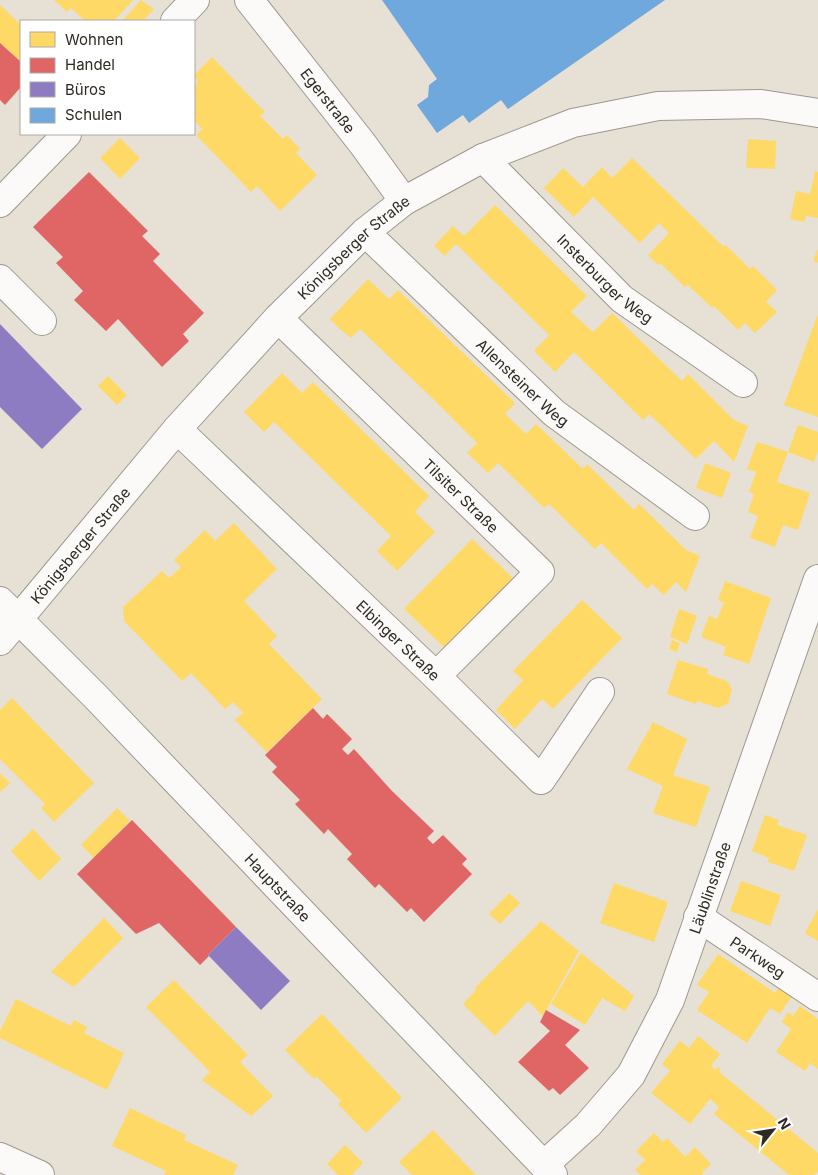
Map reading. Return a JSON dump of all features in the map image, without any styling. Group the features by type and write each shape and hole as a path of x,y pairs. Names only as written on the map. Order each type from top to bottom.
{"street":[{"path":"176,20 195,0"},
{"name":"Egerstraße","path":"249,0 362,143 404,201"},
{"name":"Königsberger Straße","path":"0,641 9,610 278,318 365,232 404,201 483,158 573,123 658,106 761,104 818,113"},
{"path":"0,204 66,135"},
{"name":"Insterburger Weg","path":"483,158 622,299 743,384"},
{"name":"Allensteiner Weg","path":"365,232 554,413 695,516"},
{"path":"0,280 42,322"},
{"name":"Tilsiter Straße","path":"278,318 540,572 436,676"},
{"name":"Elbinger Straße","path":"177,429 542,780 600,692"},
{"name":"Läublinstraße","path":"549,1170 631,1075 670,1000 817,583"},
{"name":"Hauptstraße","path":"9,610 96,697 549,1170"},
{"name":"Parkweg","path":"698,917 818,997"},
{"path":"0,1157 40,1175"}],"building: Wohnen":[{"path":"54,0 133,0 115,20 84,20 71,8 67,12"},
{"path":"141,0 154,9 144,20 123,20"},
{"path":"0,5 20,24 20,61 0,43"},
{"path":"212,57 265,112 260,116 283,139 287,135 300,149 296,153 317,175 280,211 257,186 251,192 196,135 202,129 195,121 195,85 198,82 195,74"},
{"path":"120,138 140,158 120,179 100,158"},
{"path":"748,139 776,141 775,169 746,168"},
{"path":"632,158 724,247 726,245 750,269 753,266 777,290 766,302 777,312 755,333 745,323 738,330 714,306 712,308 688,285 685,287 660,263 658,265 648,255 669,233 659,223 640,243 593,197 574,217 544,188 563,168 583,187 602,167 612,178"},
{"path":"815,171 818,172 818,218 806,216 804,222 790,219 796,191 810,194"},
{"path":"495,205 587,296 571,312 593,332 612,313 682,381 688,374 734,420 748,426 734,462 714,441 696,459 649,414 643,420 574,352 555,372 534,351 549,335 456,244 445,256 434,246 453,226 464,236"},
{"path":"818,248 818,263 813,261"},
{"path":"368,279 389,299 398,290 515,403 505,414 526,434 536,424 583,469 587,464 634,510 639,504 686,550 700,556 686,592 676,582 664,595 652,584 647,589 601,543 595,549 549,504 544,508 498,463 488,473 467,453 477,443 431,397 360,329 351,338 340,329 330,319"},
{"path":"818,314 818,417 784,405"},
{"path":"282,373 302,393 313,382 429,496 415,512 435,532 397,571 377,551 391,536 274,422 264,432 244,412"},
{"path":"108,376 127,395 117,405 98,386"},
{"path":"798,425 818,432 818,451 814,462 788,452"},
{"path":"757,442 788,452 777,482 810,493 798,530 783,525 775,547 750,538 758,516 748,512 754,494 749,492 756,472 747,469"},
{"path":"705,463 731,473 722,498 696,488"},
{"path":"234,523 277,569 244,601 277,636 269,644 322,699 267,752 235,720 243,713 233,702 225,709 191,673 182,681 124,621 123,607 162,571 169,578 181,567 174,560 205,530 215,541"},
{"path":"472,539 513,578 445,648 404,609"},
{"path":"725,581 771,598 749,664 723,655 726,647 701,637 709,616 717,619 724,603 718,600"},
{"path":"582,600 622,638 553,709 542,699 515,729 496,710 523,680 513,671"},
{"path":"679,609 697,616 687,644 670,637"},
{"path":"672,640 680,643 677,652 669,649"},
{"path":"678,660 708,669 707,674 727,681 732,689 728,704 718,708 697,701 696,704 667,694"},
{"path":"12,698 94,783 54,822 41,808 45,804 0,759 0,710"},
{"path":"653,722 687,739 673,775 710,787 696,827 653,813 663,786 627,769"},
{"path":"0,773 10,783 0,792"},
{"path":"117,808 130,821 94,858 81,845"},
{"path":"765,815 779,820 777,825 807,835 794,871 768,862 769,858 752,851"},
{"path":"33,829 61,859 39,881 11,851"},
{"path":"741,881 781,895 770,926 730,911"},
{"path":"614,883 668,902 654,942 600,923"},
{"path":"509,893 520,903 500,924 489,914"},
{"path":"818,909 818,941 805,933"},
{"path":"104,918 123,938 74,987 51,972"},
{"path":"541,921 579,951 543,1016 528,1001 495,1036 463,1004 476,990 475,988"},
{"path":"581,953 634,996 625,1011 602,998 585,1025 551,1004"},
{"path":"718,954 775,993 783,981 796,990 780,1014 770,1008 747,1043 697,1010 709,992 697,985"},
{"path":"174,980 248,1055 240,1062 273,1096 251,1116 202,1080 210,1072 146,1007"},
{"path":"16,999 71,1026 74,1020 87,1027 84,1033 124,1053 107,1090 0,1038 0,1031"},
{"path":"800,1006 818,1019 818,1069 810,1063 805,1071 776,1052 791,1029 782,1022 788,1012 793,1016"},
{"path":"322,1014 402,1098 366,1133 338,1104 341,1101 316,1076 314,1079 285,1050"},
{"path":"698,1036 720,1054 711,1066 716,1070 718,1067 721,1069 719,1072 818,1153 818,1172 814,1175 789,1175 714,1114 719,1107 710,1099 690,1124 651,1093 670,1071 662,1064 680,1041 689,1048"},
{"path":"130,1108 186,1135 184,1140 238,1165 233,1175 164,1175 166,1171 112,1146"},
{"path":"433,1130 476,1175 412,1175 399,1162"},
{"path":"654,1133 663,1142 667,1138 685,1157 695,1147 711,1164 702,1173 703,1175 641,1175 635,1170 645,1160 636,1151"},
{"path":"345,1145 363,1163 352,1175 338,1175 327,1164"}],"building: Handel":[{"path":"0,43 20,61 20,88 5,105 0,100"},
{"path":"89,172 148,231 142,236 160,254 153,261 204,313 183,334 189,341 162,367 118,319 106,331 74,300 83,291 56,263 63,257 33,227"},
{"path":"313,708 323,719 327,714 352,739 342,749 348,755 354,749 392,791 434,831 427,838 433,844 443,835 467,859 462,864 472,874 424,922 411,908 407,912 379,884 375,888 347,859 352,854 328,829 324,834 295,804 300,800 272,772 277,767 265,755"},
{"path":"132,820 236,927 200,965 159,923 136,934 77,874"},
{"path":"546,1010 580,1030 565,1045 589,1068 560,1095 553,1088 549,1091 518,1062 550,1031 540,1022"}],"building: Büros":[{"path":"0,324 82,409 42,449 0,407"},
{"path":"236,927 290,981 261,1010 208,955"}],"building: Schulen":[{"path":"382,0 665,0 508,109 501,100 469,123 463,115 437,133 417,105 428,97 429,85 437,79"}]}
